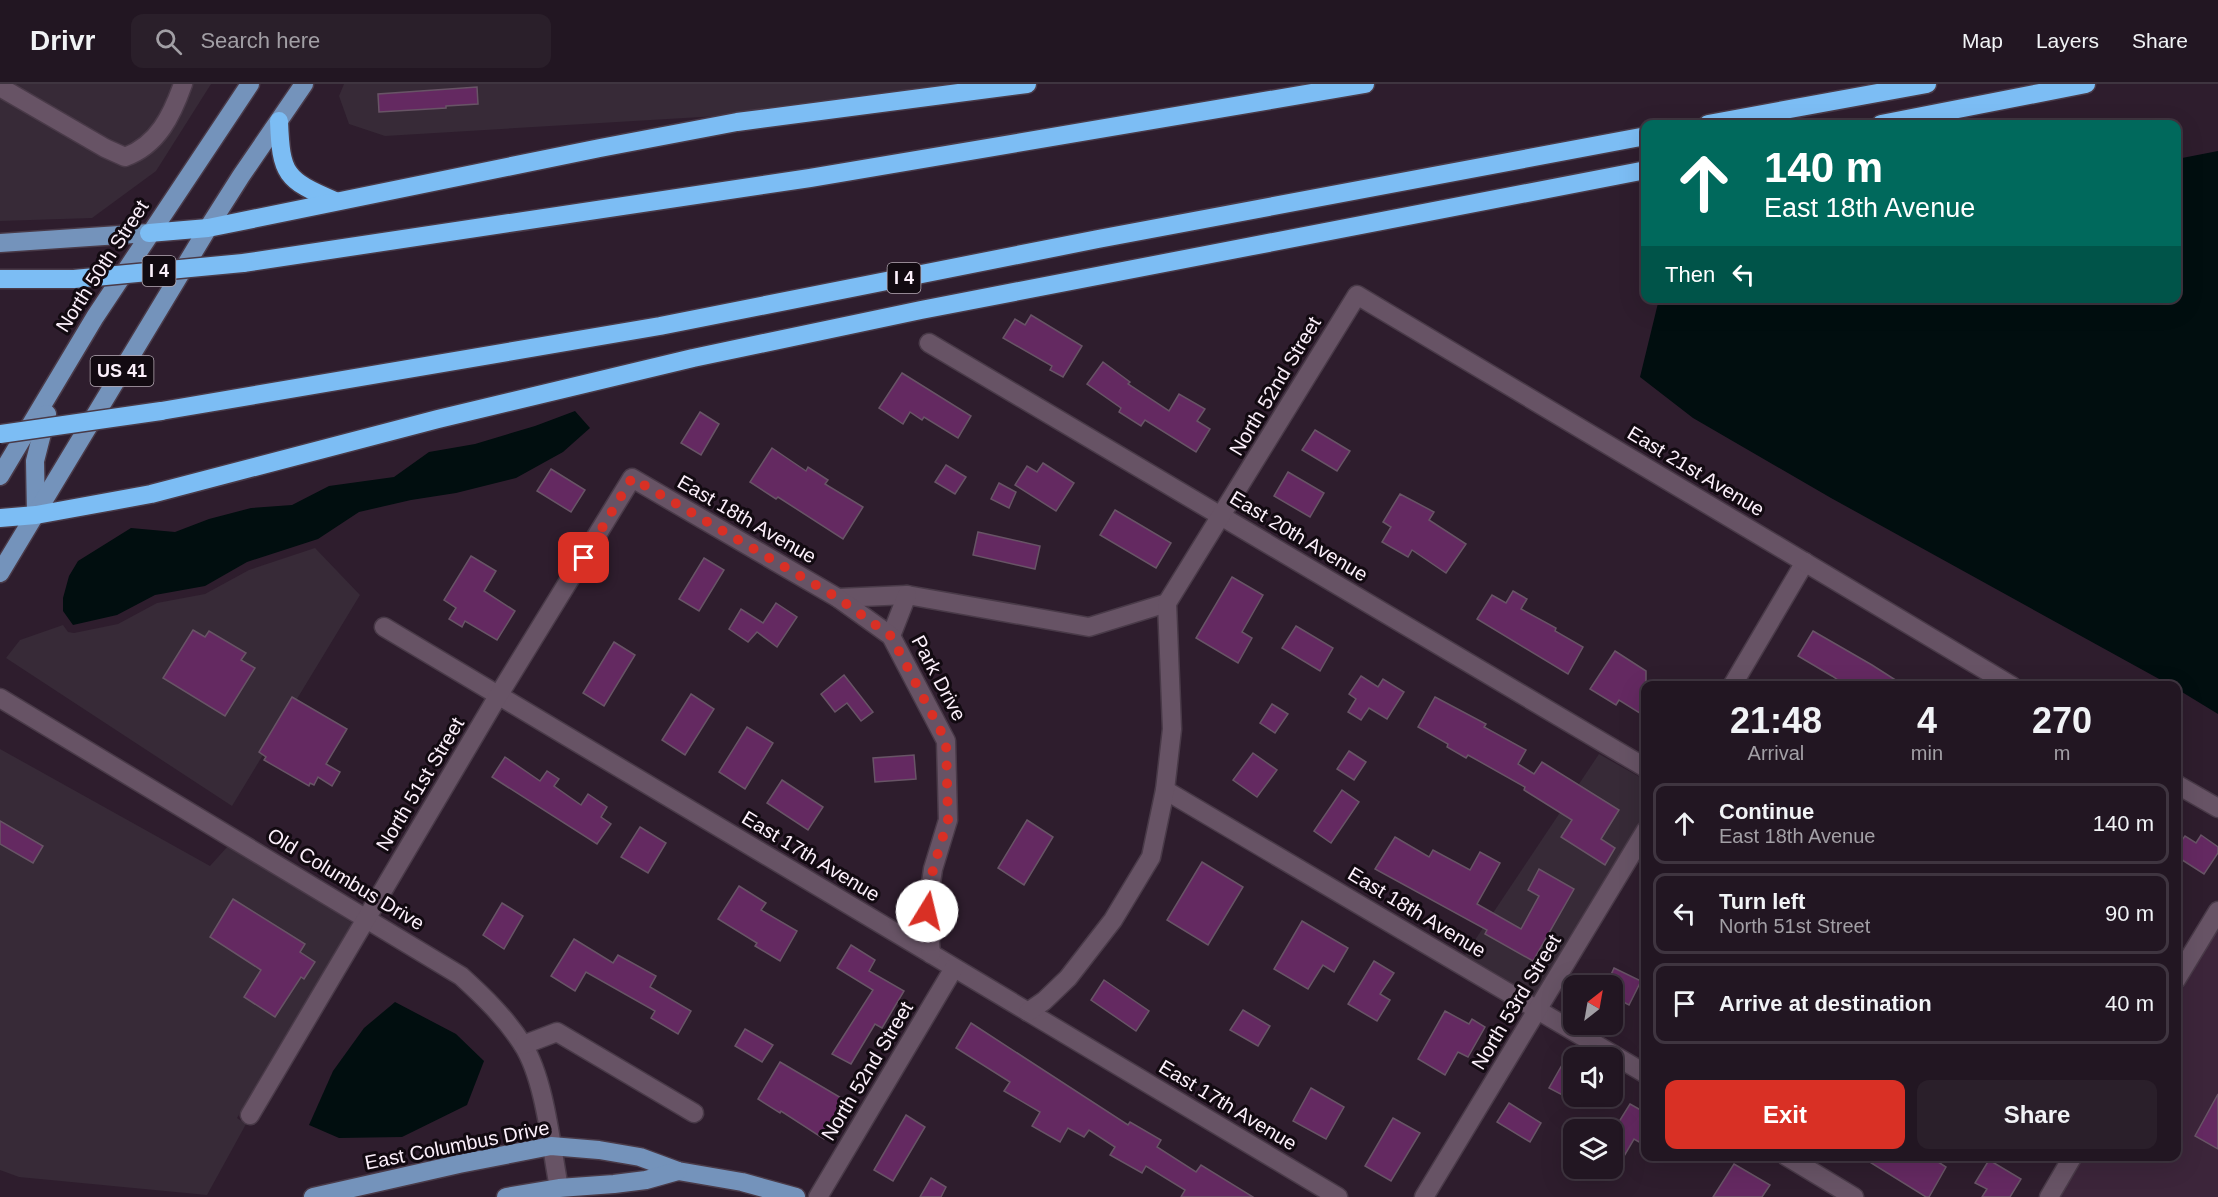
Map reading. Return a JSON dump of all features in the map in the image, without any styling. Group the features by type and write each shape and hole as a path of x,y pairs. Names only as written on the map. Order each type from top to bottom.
{"highway":[{"path":"149,233 208,228 736,122 1027,84"},
{"name":"I 4","path":"0,279 74,279 243,263 810,178 1365,84"},
{"path":"1730,120 1927,84"},
{"path":"1902,120 2086,84"},
{"path":"279,120 280,151 286,170 304,188 334,201"},
{"name":"I 4","path":"0,434 161,411 660,326 1098,239 1641,137"},
{"path":"0,518 36,515 151,494 438,418 693,357 921,310 1641,171"}],"main road":[{"name":"North 50th Street","path":"0,476 149,233 250,84"},
{"name":"US 41","path":"0,573 208,228 304,84"},
{"path":"0,243 149,233"},
{"path":"36,515 35,462 44,422 60,375"},
{"name":"East Columbus Drive","path":"313,1197 551,1146 599,1150 640,1157 678,1171 742,1182 796,1197"},
{"name":"East Columbus Drive","path":"506,1197 559,1188 635,1181 678,1171"}],"street":[{"path":"0,87 105,148 125,157 141,151 152,141 175,108 183,84"},
{"name":"North 52nd Street","path":"1167,603 1357,295"},
{"name":"East 21st Avenue","path":"1357,295 2004,681"},
{"name":"East 20th Avenue","path":"929,343 1641,765"},
{"name":"East 18th Avenue","path":"632,478 838,598"},
{"name":"North 51st Street","path":"250,1114 498,696 632,478"},
{"path":"1735,681 1805,562"},
{"path":"838,598 907,595 1089,627 1167,603 1172,729 1165,790 1151,856 1113,920 1068,978 1044,1001 1028,1012"},
{"name":"Park Drive","path":"891,636 907,595"},
{"name":"Park Drive","path":"838,598 891,636 946,741 948,820 933,869 927,911 931,954"},
{"name":"East 17th Avenue","path":"384,627 1338,1197"},
{"name":"Old Columbus Drive","path":"0,698 461,976 488,1001 523,1045 541,1089 559,1188"},
{"path":"2181,786 2218,808"},
{"name":"East 18th Avenue","path":"1165,790 1641,1071"},
{"name":"North 53rd Street","path":"1424,1197 1641,838"},
{"path":"2181,972 2218,911"},
{"name":"North 52nd Street","path":"818,1197 954,968"},
{"path":"523,1045 557,1032 694,1113"},
{"path":"1794,1161 1854,1197"},
{"path":"2049,1197 2070,1161"}],"shaded area":[{"path":"0,84 211,84 156,171 92,218 0,221"},
{"path":"344,84 952,84 718,116 385,136 349,124 339,96"},
{"path":"2218,151 2218,714 2181,691 2181,681 2163,681 1831,498 1693,418 1640,377 1658,303 2181,303 2181,158"},
{"path":"575,411 590,428 563,452 516,478 456,493 359,512 318,539 247,562 205,586 155,595 117,615 73,625 63,611 63,598 69,576 78,561 131,528 175,532 209,519 251,508 292,505 329,486 394,477 429,452 475,444"},
{"path":"315,548 360,595 232,806 6,658 20,640 63,625 68,632 74,633 118,624 157,603 205,594 249,570"},
{"path":"0,749 210,866 228,846 352,923 237,1118 246,1124 207,1195 19,1177 0,1170"},
{"path":"1599,754 1641,778 1641,820 1535,997 1465,955"},
{"path":"2218,929 2218,1197 2060,1197 2081,1161 2181,1161 2181,991"},
{"path":"395,1002 456,1034 484,1061 467,1105 402,1137 339,1138 309,1125 333,1071 364,1028"}],"building":[{"path":"477,87 478,104 379,112 378,94"},
{"path":"1031,315 1082,346 1063,377 1050,370 1052,366 1003,338 1015,319 1025,325"},
{"path":"1103,362 1130,382 1128,384 1169,411 1179,394 1205,409 1197,421 1210,429 1196,452 1145,420 1141,426 1119,412 1121,408 1087,384"},
{"path":"902,373 971,416 958,438 924,417 922,420 910,412 903,424 879,408"},
{"path":"700,412 719,424 701,455 681,443"},
{"path":"1315,430 1350,451 1337,471 1302,450"},
{"path":"772,448 806,471 808,467 828,480 825,484 863,507 843,539 778,497 776,499 750,482"},
{"path":"1043,463 1074,483 1056,511 1015,485 1027,466 1037,472"},
{"path":"946,465 966,477 955,494 935,482"},
{"path":"551,469 585,490 571,512 537,491"},
{"path":"1288,472 1324,493 1310,517 1274,496"},
{"path":"999,483 1016,492 1009,508 991,499"},
{"path":"1400,494 1434,512 1429,520 1466,544 1446,573 1412,550 1408,557 1382,542 1391,527 1383,522"},
{"path":"1115,510 1171,543 1156,568 1100,535"},
{"path":"978,532 1040,546 1035,569 973,555"},
{"path":"471,556 496,571 484,591 515,611 497,640 465,621 462,627 449,619 456,608 444,600"},
{"path":"704,558 724,570 699,611 679,599"},
{"path":"1232,577 1263,595 1242,632 1252,638 1238,663 1196,638"},
{"path":"1513,591 1527,599 1521,609 1556,628 1555,631 1583,647 1568,674 1477,619 1492,595 1506,603"},
{"path":"776,603 797,617 777,647 757,632 748,642 729,629 741,609 763,623"},
{"path":"1296,626 1333,648 1320,671 1282,648"},
{"path":"193,630 205,637 209,631 246,653 241,660 255,668 225,716 163,678"},
{"path":"1813,631 1897,681 1840,681 1798,656"},
{"path":"614,642 635,655 604,706 583,693"},
{"path":"1615,651 1646,671 1646,681 1641,681 1641,714 1619,700 1616,705 1590,689"},
{"path":"844,675 873,712 861,721 847,703 835,712 821,694"},
{"path":"1361,676 1378,687 1383,679 1404,692 1387,719 1369,708 1361,720 1348,712 1356,699 1349,694"},
{"path":"691,694 714,709 685,755 662,740"},
{"path":"292,697 347,729 326,764 340,772 332,786 318,777 314,785 310,783 309,786 264,760 266,757 259,752"},
{"path":"1435,697 1486,724 1484,727 1526,750 1518,764 1534,774 1542,762 1619,810 1601,839 1615,848 1605,865 1561,837 1572,820 1524,790 1525,787 1468,755 1466,758 1447,747 1448,744 1418,727"},
{"path":"1272,704 1288,714 1275,733 1260,723"},
{"path":"747,727 773,743 745,789 719,772"},
{"path":"1349,751 1366,762 1354,780 1337,769"},
{"path":"1253,753 1277,770 1257,797 1233,780"},
{"path":"914,755 916,779 875,782 873,758"},
{"path":"505,757 540,781 547,771 559,779 554,786 581,805 588,794 607,807 601,817 611,824 597,844 492,777"},
{"path":"782,780 823,807 808,830 767,803"},
{"path":"1342,790 1359,802 1331,843 1314,831"},
{"path":"1027,820 1053,837 1024,885 998,868"},
{"path":"0,821 43,846 33,863 0,844"},
{"path":"640,827 666,843 648,873 621,857"},
{"path":"2201,835 2218,847 2218,853 2204,874 2181,859 2181,841 2185,836 2196,843"},
{"path":"1395,837 1429,857 1433,850 1470,870 1480,852 1500,863 1477,904 1521,929 1539,896 1528,890 1539,869 1574,889 1533,961 1485,934 1487,930 1375,869"},
{"path":"1202,862 1243,887 1208,945 1167,920"},
{"path":"739,886 766,903 761,910 797,931 780,961 755,946 757,943 718,919"},
{"path":"233,899 305,944 300,952 315,962 304,979 301,977 275,1017 244,997 261,970 210,937"},
{"path":"502,903 523,916 504,949 483,935"},
{"path":"1302,921 1348,948 1334,972 1323,965 1308,989 1274,969"},
{"path":"574,939 613,963 618,955 656,976 650,987 691,1011 678,1034 651,1018 655,1011 586,972 575,991 551,976"},
{"path":"851,945 875,960 869,971 904,991 882,1028 875,1024 851,1064 832,1054 873,990 837,968"},
{"path":"1374,961 1394,973 1380,994 1390,1000 1377,1021 1348,1004"},
{"path":"1614,968 1641,981 1629,1005 1623,1002 1623,975 1611,975"},
{"path":"1104,980 1149,1011 1136,1031 1091,1000"},
{"path":"1243,1010 1270,1026 1258,1046 1230,1030"},
{"path":"1445,1011 1469,1024 1472,1019 1485,1027 1468,1057 1458,1052 1445,1075 1418,1059"},
{"path":"971,1023 1128,1125 1130,1122 1161,1140 1157,1147 1196,1172 1201,1165 1253,1197 1181,1197 1185,1190 1146,1166 1142,1173 1110,1155 1115,1147 1089,1130 1084,1137 1068,1128 1060,1142 1032,1126 1040,1112 1004,1091 1010,1082 956,1048"},
{"path":"745,1029 773,1045 762,1062 735,1046"},
{"path":"780,1062 848,1102 824,1139 758,1099"},
{"path":"1562,1065 1563,1066 1563,1095 1549,1088"},
{"path":"1311,1088 1344,1107 1326,1139 1293,1121"},
{"path":"2218,1094 2218,1149 2195,1136"},
{"path":"1509,1103 1541,1123 1530,1142 1497,1122"},
{"path":"1630,1104 1641,1110 1641,1143 1634,1139 1623,1158 1623,1119 1621,1119"},
{"path":"906,1115 925,1127 893,1181 874,1170"},
{"path":"1393,1118 1420,1133 1391,1181 1365,1166"},
{"path":"1868,1161 1937,1161 1946,1167 1929,1197"},
{"path":"1988,1161 2021,1179 2010,1197 1982,1197 1987,1189 1975,1183"},
{"path":"1734,1164 1770,1185 1762,1197 1713,1197"},
{"path":"931,1178 946,1187 941,1197 920,1197"}],"route":[{"path":"584,558 632,478 838,598 891,636 946,741 948,820 933,869 927,911"}]}
